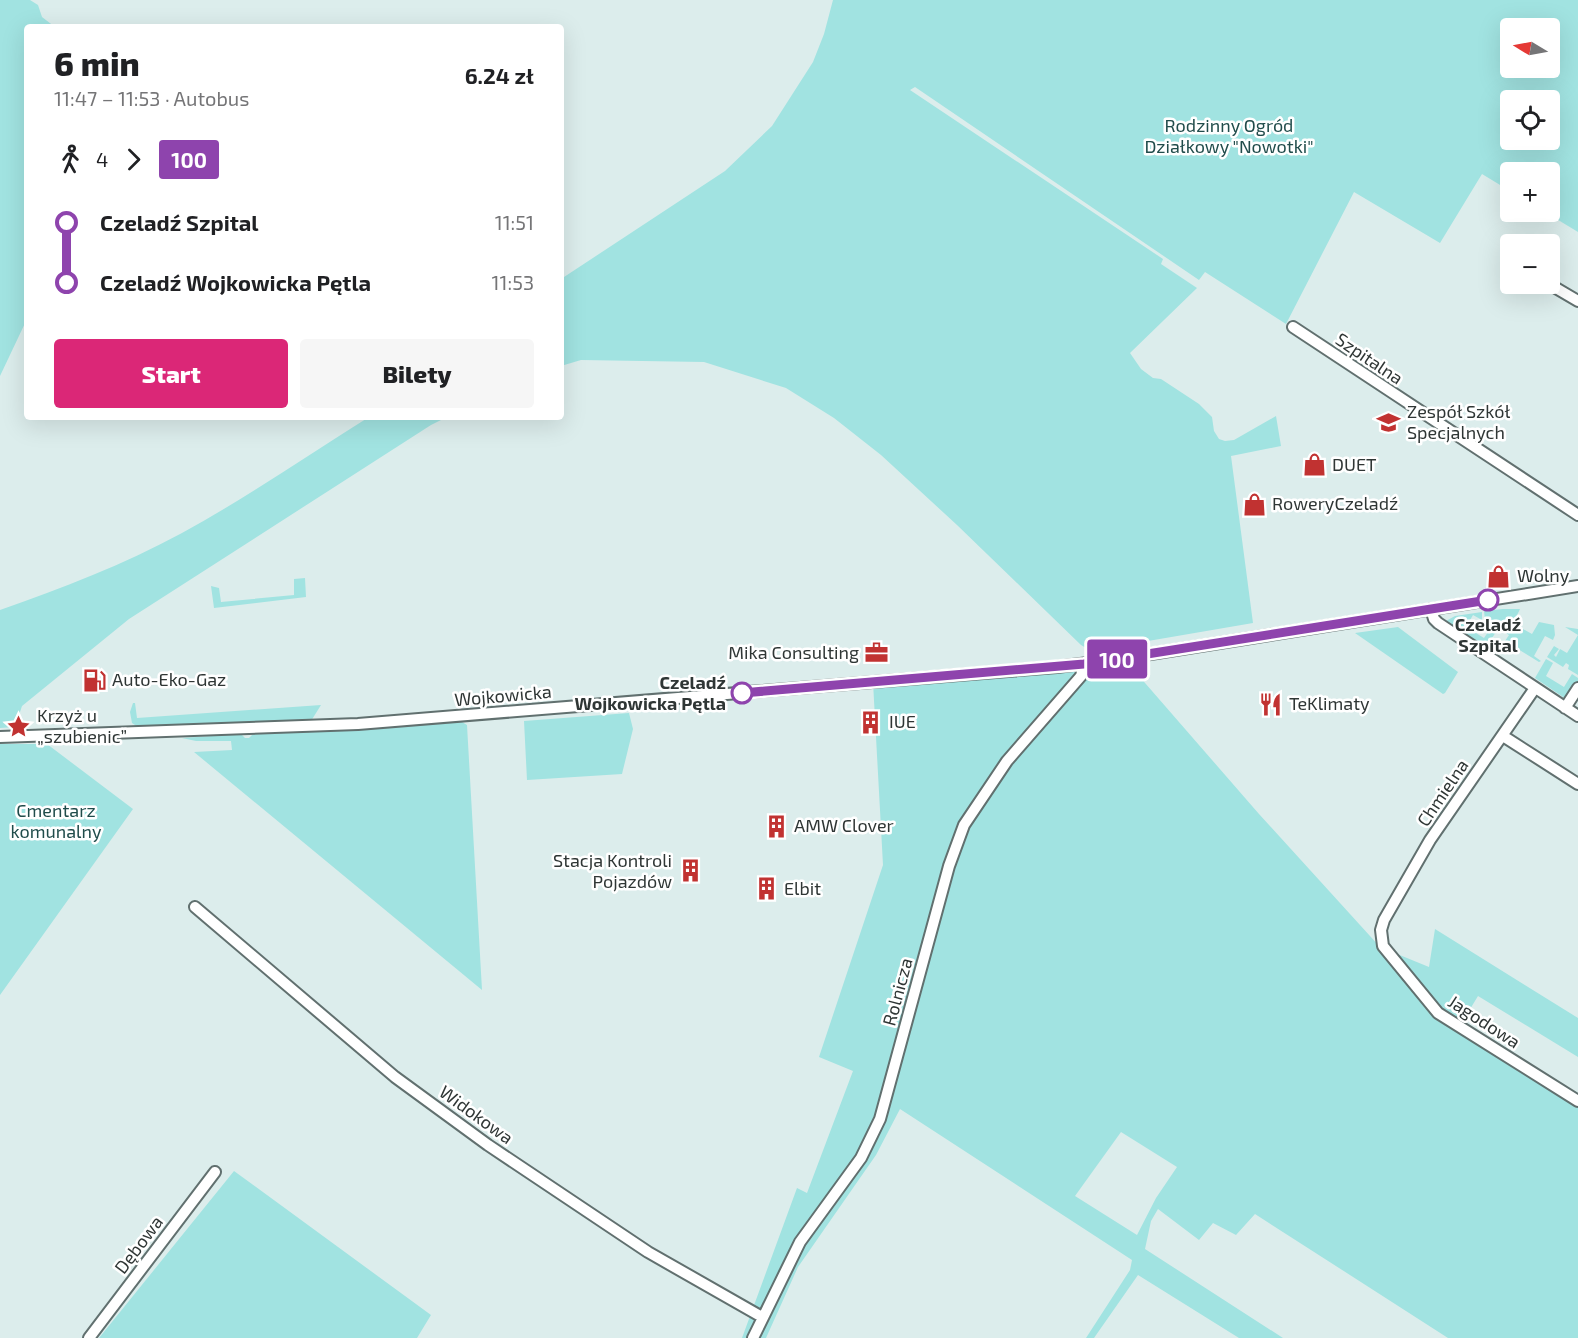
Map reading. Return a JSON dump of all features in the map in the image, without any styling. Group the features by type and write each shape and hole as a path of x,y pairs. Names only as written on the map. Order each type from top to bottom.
{"street":[{"path":"1560,290 1578,301"},
{"name":"Szpitalna","path":"1293,327 1578,515"},
{"name":"Wojkowicka","path":"0,737 369,724 1084,664 1578,586"},
{"path":"1431,609 1438,623 1578,716"},
{"name":"Rolnicza","path":"753,1338 800,1242 861,1158 880,1119 949,866 964,825 1007,761 1081,676 1084,664"},
{"path":"1566,708 1578,687"},
{"name":"Chmielna","path":"1384,920 1430,840 1534,688"},
{"path":"1503,736 1578,784"},
{"name":"Widokowa","path":"195,907 395,1077 488,1145 648,1252 762,1317"},
{"name":"Jagodowa","path":"1384,920 1381,930 1383,946 1438,1013 1578,1101"},
{"name":"Dębowa","path":"89,1338 215,1172"}],"green space":[{"path":"0,0 30,0 38,5 42,17 51,24 24,24 24,325 0,376"},
{"name":"Rodzinny Ogród Działkowy \"Nowotki\"","path":"833,0 1578,0 1578,232 1560,221 1560,162 1500,162 1500,185 1482,174 1440,243 1354,192 1286,324 1205,272 1199,280 915,87 910,90 1163,259 1161,264 1197,288 1130,353 1141,369 1153,378 1161,379 1199,404 1212,417 1214,431 1219,439 1234,440 1276,416 1281,446 1231,456 1253,623 1113,647 1128,663 1141,663 1132,668 1259,814 1380,947 1429,967 1435,929 1578,1018 1578,1057 1478,996 1461,1024 1578,1095 1578,1338 1448,1338 1255,1214 1236,1235 1213,1223 1199,1240 1158,1209 1151,1221 1145,1249 1283,1338 1239,1338 1138,1275 1094,1338 1086,1338 1130,1270 1132,1260 900,1109 876,1155 798,1267 766,1338 742,1338 797,1188 807,1193 853,1071 819,1057 883,865 873,682 1104,665 1093,652 1081,645 881,455 834,418 786,388 704,362 581,360 564,365 564,277 725,171 772,126 813,62 824,34","holes":["1121,1132 1177,1167 1156,1198 1137,1235 1075,1196"]},
{"path":"364,420 441,420 129,619 22,706 15,727 0,728 0,610 137,555 206,520"},
{"path":"305,578 306,597 214,608 211,586 219,588 221,602 294,595 294,579"},
{"path":"1520,609 1513,621 1506,626 1485,620 1484,611"},
{"path":"1482,612 1482,620 1473,615 1466,627 1484,638 1492,626 1498,629 1486,647 1446,621 1455,616"},
{"path":"1539,622 1554,625 1555,635 1553,640 1545,636 1534,656 1541,661 1539,662 1505,641 1509,635 1504,632 1514,624 1532,634"},
{"path":"1398,627 1458,672 1445,693 1443,694 1355,633"},
{"path":"1565,627 1578,629 1578,635"},
{"path":"1578,635 1578,675 1568,669 1569,665 1566,663 1563,667 1547,657 1554,646 1559,649 1554,655 1556,657 1560,649 1567,653"},
{"path":"1546,659 1553,663 1546,676 1564,687 1572,674 1578,678 1578,684 1566,699 1535,678"},
{"path":"135,703 137,718 321,705 311,721 138,727 132,723 130,712"},
{"path":"629,713 633,729 622,774 527,780 524,721"},
{"path":"462,722 467,725 482,990 194,752 232,750 231,741 196,741 182,738 241,734 249,738 253,734 356,730"},
{"name":"Cmentarz komunalny","path":"0,744 47,744 133,809 0,995"},
{"path":"234,1171 431,1315 417,1338 99,1338"}],"bus line":[{"name":"100","path":"742,693 1084,664 1488,600"}],"place":[{"name":"Zespół Szkół Specjalnych","path":"1389,422"},
{"name":"DUET","path":"1314,465"},
{"name":"RoweryCzeladź","path":"1254,504"},
{"name":"Wolny","path":"1499,576"},
{"name":"Czeladź Szpital","path":"1488,600"},
{"name":"Mika Consulting","path":"877,653"},
{"name":"Auto-Eko-Gaz","path":"94,680"},
{"name":"Czeladź Wojkowicka Pętla","path":"742,693"},
{"name":"TeKlimaty","path":"1271,704"},
{"name":"IUE","path":"871,722"},
{"name":"Krzyż u „szubienic”","path":"19,726"},
{"name":"AMW Clover","path":"776,826"},
{"name":"Stacja Kontroli Pojazdów","path":"690,871"},
{"name":"Elbit","path":"766,889"}]}
